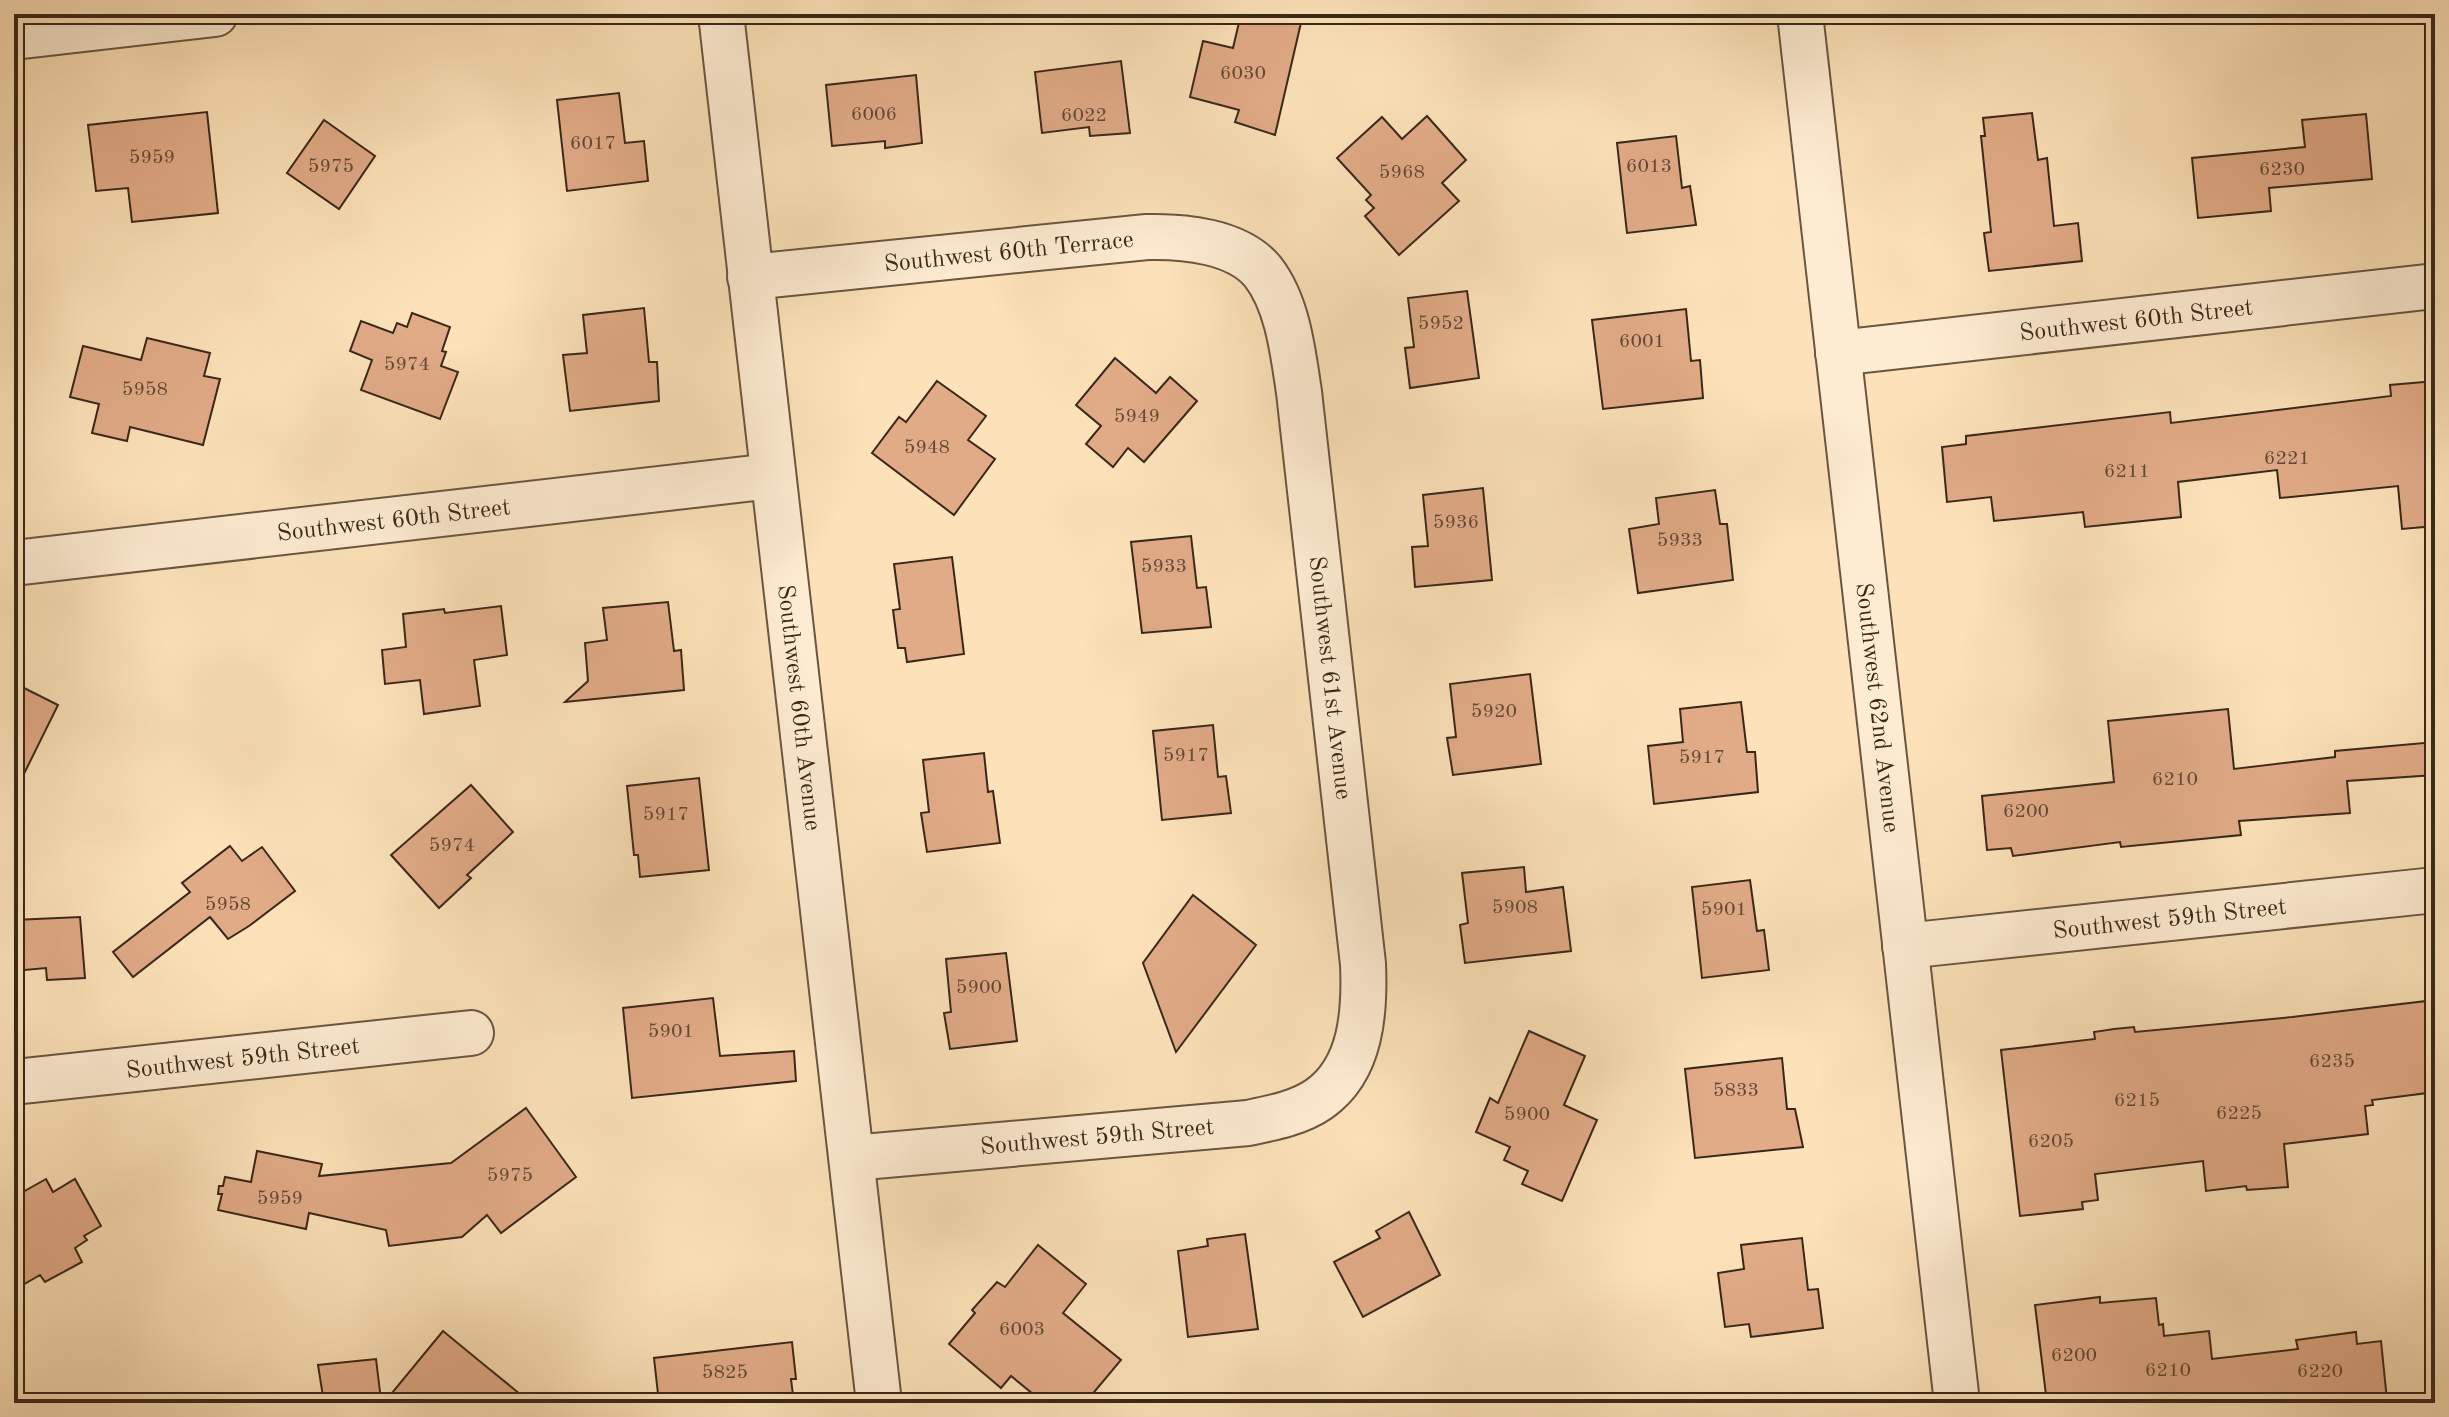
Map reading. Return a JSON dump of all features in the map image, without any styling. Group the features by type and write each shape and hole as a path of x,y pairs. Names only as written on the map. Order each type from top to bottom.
{"street":[{"path":"14,37 215,14"},
{"name":"Southwest 60th Avenue","path":"721,14 879,1403"},
{"name":"Southwest 62nd Avenue","path":"1800,14 1957,1403"},
{"name":"Southwest 60th Terrace","path":"750,277 1162,236 1214,243 1248,259 1261,269"},
{"name":"Southwest 61st Avenue","path":"1261,269 1277,295 1299,392 1363,964 1361,1030 1353,1052 1333,1085"},
{"name":"Southwest 60th Street","path":"1838,353 2435,286"},
{"name":"Southwest 60th Street","path":"14,563 772,476"},
{"name":"Southwest 59th Street","path":"1905,946 2435,890"},
{"name":"Southwest 59th Street","path":"14,1082 471,1033"},
{"name":"Southwest 59th Street","path":"852,1158 1248,1123 1298,1110 1319,1099 1333,1085"}],"building":[{"path":"1241,14 1303,14 1275,135 1235,122 1239,110 1190,97 1203,41 1233,48"},
{"path":"1121,61 1130,133 1090,136 1089,127 1042,133 1035,72"},
{"path":"916,75 922,143 885,148 885,141 832,146 826,85"},
{"path":"619,93 625,143 644,141 648,181 567,191 557,100"},
{"path":"207,112 218,213 132,222 128,188 96,191 88,125"},
{"path":"2032,113 2038,160 2047,158 2054,226 2078,223 2082,261 1989,271 1984,233 1991,232 1981,136 1985,136 1983,118"},
{"path":"2366,114 2372,179 2269,188 2271,211 2198,218 2192,158 2305,147 2302,120"},
{"path":"1427,116 1466,160 1442,183 1459,201 1399,255 1365,216 1374,208 1366,200 1371,195 1337,158 1382,117 1402,139"},
{"path":"324,120 375,156 339,209 287,173"},
{"path":"1676,136 1682,188 1690,186 1696,225 1627,233 1617,143"},
{"path":"1467,291 1479,378 1410,388 1405,348 1414,347 1408,298"},
{"path":"644,308 649,362 657,362 659,401 570,411 563,355 587,353 583,315"},
{"path":"1686,309 1691,361 1700,360 1703,398 1603,409 1592,320"},
{"path":"412,313 450,327 441,366 458,372 440,419 361,390 372,360 350,351 361,321 393,333 397,323 407,327"},
{"path":"147,338 210,353 204,376 220,379 203,445 130,427 127,441 92,433 99,404 70,397 83,346 141,360"},
{"path":"1115,358 1156,393 1170,377 1197,401 1144,462 1128,448 1113,467 1086,444 1101,426 1076,405"},
{"path":"937,381 986,416 968,440 995,459 954,515 872,453 899,417 906,422"},
{"path":"2435,381 2435,526 2402,529 2398,486 2280,498 2277,470 2178,482 2181,517 2085,527 2083,512 1994,521 1991,497 1947,502 1942,447 1966,444 1966,436 2170,412 2171,423 2391,396 2390,385"},
{"path":"1483,488 1492,580 1415,587 1412,547 1428,546 1423,495"},
{"path":"1715,490 1720,524 1727,524 1733,580 1638,593 1629,529 1659,524 1656,498"},
{"path":"1191,536 1197,588 1206,587 1211,627 1142,633 1131,542"},
{"path":"952,557 964,654 907,662 905,648 898,648 893,610 900,609 894,564"},
{"path":"668,602 674,651 681,650 684,690 565,702 588,681 585,643 607,640 603,608"},
{"path":"501,606 507,655 474,660 480,706 424,714 420,680 385,684 382,650 406,647 403,614 444,609 445,613"},
{"path":"1530,674 1541,764 1453,775 1447,738 1456,737 1450,684"},
{"path":"14,683 58,705 14,794"},
{"path":"1741,702 1747,752 1755,752 1758,792 1654,804 1648,746 1683,742 1680,709"},
{"path":"2228,709 2234,769 2335,757 2335,751 2435,742 2435,775 2347,781 2350,813 2239,821 2241,835 2121,847 2120,842 2013,856 2011,848 1987,850 1982,796 2114,782 2108,721"},
{"path":"1213,725 1218,777 1226,776 1231,813 1162,820 1153,731"},
{"path":"984,753 988,792 993,791 1000,843 927,852 921,813 929,812 923,760"},
{"path":"699,778 709,870 640,877 638,855 634,855 627,786"},
{"path":"471,785 513,832 467,875 471,878 439,908 391,855"},
{"path":"230,846 242,861 262,847 295,891 228,939 210,917 133,977 113,952 190,892 182,883"},
{"path":"1524,867 1526,892 1563,887 1571,951 1465,963 1460,925 1468,923 1462,873"},
{"path":"1750,880 1757,931 1764,930 1769,970 1702,978 1692,887"},
{"path":"1193,895 1256,945 1176,1052 1143,963"},
{"path":"80,917 85,978 47,980 46,968 14,971 14,920"},
{"path":"1006,953 1017,1041 950,1049 944,1013 951,1012 946,959"},
{"path":"713,998 720,1056 794,1051 796,1081 632,1098 623,1008"},
{"path":"2435,1000 2435,1092 2372,1100 2373,1105 2365,1106 2368,1134 2284,1144 2288,1187 2247,1190 2246,1186 2206,1191 2203,1161 2095,1174 2098,1200 2082,1202 2083,1209 2020,1216 2001,1050 2095,1039 2094,1032 2114,1029 2134,1027 2135,1032"},
{"path":"1529,1031 1585,1056 1564,1105 1597,1120 1562,1201 1522,1184 1528,1171 1504,1160 1510,1147 1476,1132 1490,1098 1498,1103"},
{"path":"1782,1058 1787,1109 1795,1109 1803,1147 1695,1158 1685,1069"},
{"path":"526,1108 576,1177 501,1233 487,1215 462,1237 389,1246 386,1230 309,1213 306,1229 218,1210 222,1194 218,1194 219,1186 223,1186 225,1177 251,1182 257,1151 322,1164 319,1176 451,1163"},
{"path":"46,1179 53,1192 75,1179 101,1226 84,1236 87,1240 75,1248 82,1262 45,1282 40,1275 14,1290 14,1197"},
{"path":"1409,1212 1440,1275 1363,1317 1334,1262 1380,1238 1376,1231"},
{"path":"1245,1234 1258,1329 1188,1337 1178,1251 1208,1246 1207,1239"},
{"path":"1802,1238 1808,1290 1818,1289 1823,1328 1751,1337 1749,1324 1725,1327 1718,1273 1744,1269 1741,1245"},
{"path":"1038,1245 1086,1284 1063,1313 1121,1360 1085,1403 1044,1403 1011,1376 1001,1388 949,1344 975,1313 972,1310 997,1282 1005,1287"},
{"path":"2100,1297 2100,1303 2156,1298 2159,1325 2163,1324 2164,1336 2209,1331 2212,1359 2298,1349 2296,1340 2356,1332 2357,1344 2381,1341 2387,1400 2365,1403 2047,1403 2035,1305"},
{"path":"443,1331 531,1403 430,1403 420,1396 387,1399"},
{"path":"792,1342 796,1379 791,1379 794,1403 659,1403 654,1358"},
{"path":"376,1359 381,1400 324,1403 318,1365"}]}
